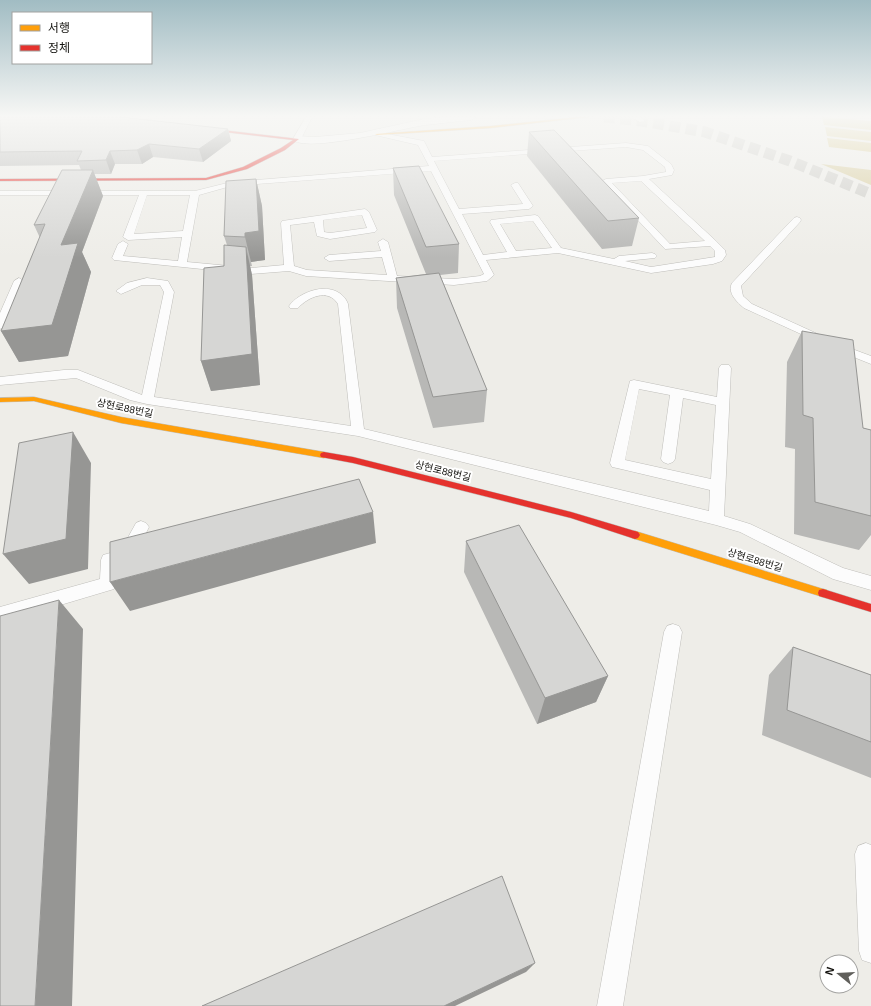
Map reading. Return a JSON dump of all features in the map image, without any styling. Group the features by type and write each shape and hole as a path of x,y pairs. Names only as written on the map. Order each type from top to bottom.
{"street":[{"path":"0,180 206,179 245,168 253,164"},
{"name":"상현로88번길","path":"0,400 34,399 121,420 353,460 571,515 871,608"}],"lane":[{"path":"123,244 117,258 251,271 288,268 306,273 393,279 454,282 483,279 489,276 433,164"},
{"path":"665,164 670,170 669,173 664,176 606,181 668,248 713,243"},
{"path":"0,193 195,193 231,184 435,168"},
{"path":"481,258 558,250 642,268 662,270 718,260 721,255 720,250 643,178"},
{"path":"457,212 529,206 515,185"},
{"path":"144,192 128,237 187,234"},
{"path":"182,264 195,193"},
{"path":"288,268 285,223 318,218 365,212 372,230 330,236 320,234 318,218"},
{"path":"512,255 494,222 535,218 558,250"},
{"path":"798,220 736,284 735,291 748,306 871,360"},
{"path":"383,242 393,279"},
{"path":"329,258 386,254"},
{"path":"606,260 652,256"},
{"path":"121,291 128,285 150,280 164,282 169,292 147,400"},
{"path":"0,326 19,281"},
{"path":"294,306 298,300 316,293 334,294 341,298 343,304 358,432"},
{"path":"716,519 725,368"},
{"path":"0,381 64,374 78,374 134,397 147,400 358,432 716,519 745,528 839,574 871,583"},
{"path":"718,486 618,463 634,384 723,402"},
{"path":"668,459 677,393"},
{"path":"127,556 141,527"},
{"path":"0,615 108,584 109,560 150,550"},
{"path":"610,1006 673,632"},
{"path":"866,854 871,951"}],"shaded area":[{"path":"821,164 871,170 871,185"}],"building":[{"path":"557,164 587,164 639,218 608,221"},
{"path":"419,166 459,244 426,247 393,168"},
{"path":"62,170 93,170 61,245 78,243 52,325 1,331 45,224 34,225"},
{"path":"256,179 259,231 245,233 245,237 224,236 226,181"},
{"path":"224,245 246,247 252,354 201,361 204,268 224,266"},
{"path":"439,273 487,390 433,397 396,278"},
{"path":"802,331 853,340 863,428 871,430 871,516 815,502 813,418 803,415"},
{"path":"73,432 66,539 3,554 19,443"},
{"path":"359,479 373,512 110,582 110,542"},
{"path":"519,525 608,676 545,698 466,541"},
{"path":"59,600 35,1006 0,1006 0,616"},
{"path":"793,647 871,675 871,742 787,710"},
{"path":"502,876 535,963 444,1006 202,1006"}],"tunnel":[{"path":"797,164 871,194"}],"traffic: slow":[{"path":"0,400 34,399 121,420 324,455"},
{"path":"635,535 823,593"}],"traffic: jam":[{"path":"0,180 206,179 245,168 253,164"},
{"path":"324,455 353,460 571,515 635,535"},
{"path":"823,593 871,608"}]}
